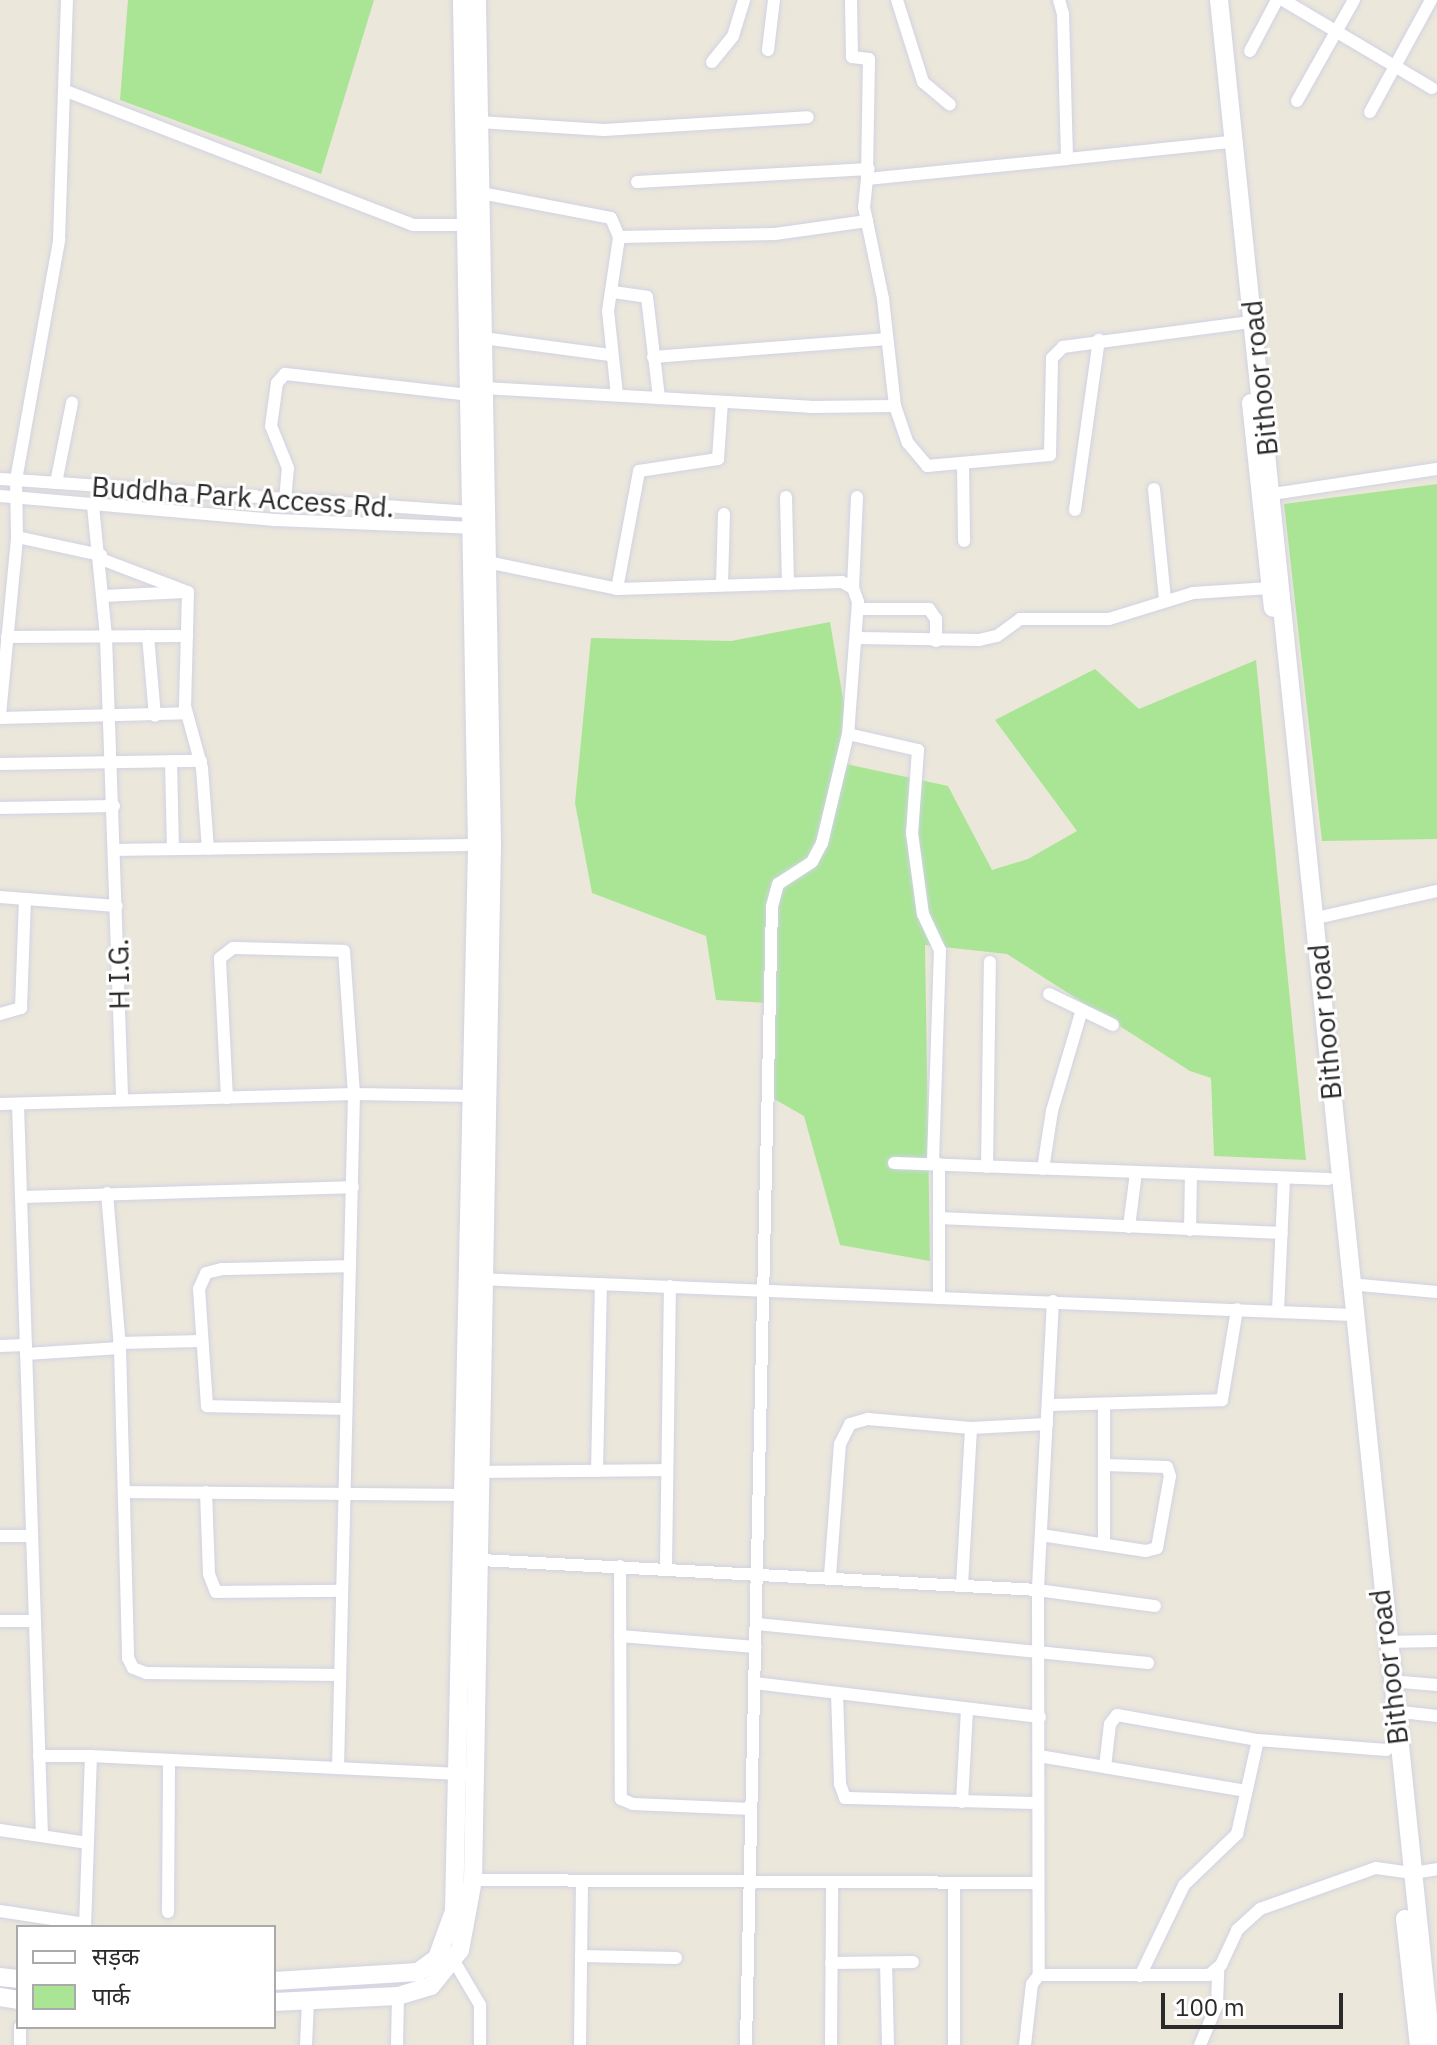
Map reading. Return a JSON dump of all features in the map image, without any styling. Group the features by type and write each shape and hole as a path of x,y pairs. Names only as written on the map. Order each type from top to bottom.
{"street":[{"path":"67,0 66,91 57,254 16,480 17,537 5,612 7,637 0,716 108,718 186,713"},
{"path":"462,0 473,225 485,845"},
{"path":"476,392 483,338 473,225 481,193 477,0"},
{"path":"712,62 733,36 744,0"},
{"path":"768,50 774,0"},
{"path":"851,0 852,57 869,59 867,221 895,406 903,435 921,462 963,465 1050,455 1054,354 1099,340 1244,323"},
{"path":"897,0 923,82 950,105"},
{"path":"1059,0 1063,14 1067,159"},
{"name":"Bithoor road","path":"1219,0 1228,136 1273,494 1316,918 1349,1284 1348,1314 1386,1642 1407,1871 1431,2045"},
{"path":"1250,51 1280,0 1432,88"},
{"path":"1297,101 1354,0"},
{"path":"1370,112 1432,6"},
{"path":"66,91 413,225 473,225"},
{"path":"479,122 604,130 808,117"},
{"path":"637,182 868,174 1067,159 1228,136 1329,1179 1348,1314 1387,1750 1407,1871 1419,2045"},
{"path":"481,193 611,218 619,237 610,355 617,395"},
{"path":"619,237 775,234 867,221"},
{"path":"613,292 646,295 659,398"},
{"path":"483,338 610,355"},
{"path":"653,357 887,339"},
{"path":"1075,510 1099,340"},
{"path":"285,501 288,468 271,426 277,383 285,374 476,392 895,406"},
{"path":"617,589 639,471 718,459 722,402"},
{"path":"56,483 72,403"},
{"path":"963,465 964,541"},
{"path":"1273,494 1437,469"},
{"name":"Buddha Park Access Rd.","path":"0,479 285,501 478,520"},
{"path":"1154,489 1165,600"},
{"name":"Buddha Park Access Rd.","path":"0,496 93,506 478,520"},
{"path":"786,497 788,584"},
{"path":"746,2045 754,1683 760,1572 774,893 818,851 848,734 859,638 858,609 853,588 857,497"},
{"name":"H I.G.","path":"93,506 104,596 116,850 122,1099"},
{"path":"722,584 724,514"},
{"path":"276,1981 418,1972 437,1958 455,1899 468,1774 481,1560 478,1279 487,562 478,520"},
{"path":"17,537 101,557 188,592"},
{"path":"487,562 617,589 842,582 853,588"},
{"path":"859,638 936,641 989,638 1014,621 1030,617 1119,618 1165,600 1270,588"},
{"path":"104,596 188,592"},
{"path":"188,592 186,713 201,761 208,849"},
{"path":"858,609 929,609 936,619 936,641"},
{"path":"148,636 155,716"},
{"path":"7,637 187,636"},
{"path":"848,734 918,750 912,833 923,914 940,950 936,1164 939,1296"},
{"path":"171,761 173,849"},
{"path":"0,764 201,761"},
{"path":"0,808 114,806"},
{"path":"116,850 485,845"},
{"path":"1316,918 1437,891"},
{"path":"0,897 117,906"},
{"path":"0,1014 21,1008 25,899"},
{"path":"227,1098 220,958 233,948 344,951 354,1094 339,1591 338,1766"},
{"path":"987,1167 990,962"},
{"path":"1049,994 1113,1025"},
{"path":"1043,1169 1054,1102 1082,1010"},
{"path":"0,1104 354,1094 481,1097"},
{"path":"18,1105 42,1836"},
{"path":"894,1163 1329,1179"},
{"path":"1129,1227 1136,1172"},
{"path":"1190,1230 1191,1174"},
{"path":"1278,1311 1284,1178"},
{"path":"21,1197 353,1187"},
{"path":"107,1193 120,1346 128,1658 136,1672 338,1675"},
{"path":"939,1218 1282,1233"},
{"path":"345,1409 210,1408 204,1398 199,1289 209,1271 350,1266"},
{"path":"478,1279 1348,1314"},
{"path":"276,2002 398,1996 431,1986 455,1962 473,1880 468,1774 465,1495 478,1279"},
{"path":"597,1471 601,1284"},
{"path":"1349,1284 1437,1292"},
{"path":"666,1568 670,1286"},
{"path":"1025,2045 1032,1984 1039,1975 1036,1883 1041,1650 1038,1590 1053,1301"},
{"path":"1048,1405 1222,1400 1237,1309"},
{"path":"0,1346 26,1349 201,1341"},
{"path":"1104,1404 1104,1544"},
{"path":"830,1576 840,1444 850,1424 868,1419 971,1428 1047,1424"},
{"path":"962,1585 971,1428"},
{"path":"1041,1535 1157,1548 1170,1476 1164,1465 1104,1465"},
{"path":"482,1472 667,1470"},
{"path":"126,1492 465,1495"},
{"path":"206,1492 209,1574 216,1592 339,1591"},
{"path":"0,1536 32,1536"},
{"path":"481,1560 760,1572 1038,1590 1155,1606"},
{"path":"620,1566 621,1799 633,1804 751,1809"},
{"path":"0,1621 35,1621"},
{"path":"757,1624 1148,1663"},
{"path":"620,1636 756,1647"},
{"path":"1386,1642 1437,1641"},
{"path":"1390,1681 1437,1685"},
{"path":"754,1683 1040,1717"},
{"path":"837,1693 840,1784 845,1798 1038,1803"},
{"path":"962,1802 967,1709"},
{"path":"1393,1711 1437,1716"},
{"path":"1105,1767 1110,1724 1117,1715 1258,1740 1387,1750"},
{"path":"1140,1976 1184,1885 1237,1834 1258,1740"},
{"path":"39,1756 338,1766 468,1774"},
{"path":"0,1911 85,1925 91,1756"},
{"path":"1039,1756 1246,1791"},
{"path":"168,1912 169,1760"},
{"path":"0,1830 88,1843"},
{"path":"1200,2045 1217,2005 1218,1970 1237,1930 1260,1909 1376,1868 1407,1871 1437,1869"},
{"path":"473,1880 1036,1883"},
{"path":"580,2045 582,1881"},
{"path":"831,2045 832,1882"},
{"path":"954,1883 954,2045"},
{"path":"443,1945 480,2005 480,2045"},
{"path":"581,1956 676,1958"},
{"path":"831,1963 913,1962"},
{"path":"886,1963 888,2045"},
{"path":"1039,1975 1203,1976 1218,1970"},
{"path":"397,2045 398,1996"},
{"path":"306,2045 308,2001"}],"green space":[{"path":"128,0 374,0 321,174 120,100"},
{"path":"1437,484 1437,839 1322,841 1284,504"},
{"path":"830,622 848,728 846,764 948,786 992,870 1028,859 1077,831 995,720 1095,669 1139,709 1256,660 1306,1160 1214,1156 1211,1078 1190,1071 1007,954 925,945 930,1261 840,1245 804,1116 769,1096 767,1003 716,1000 706,936 592,893 575,803 591,638 731,641"}]}
